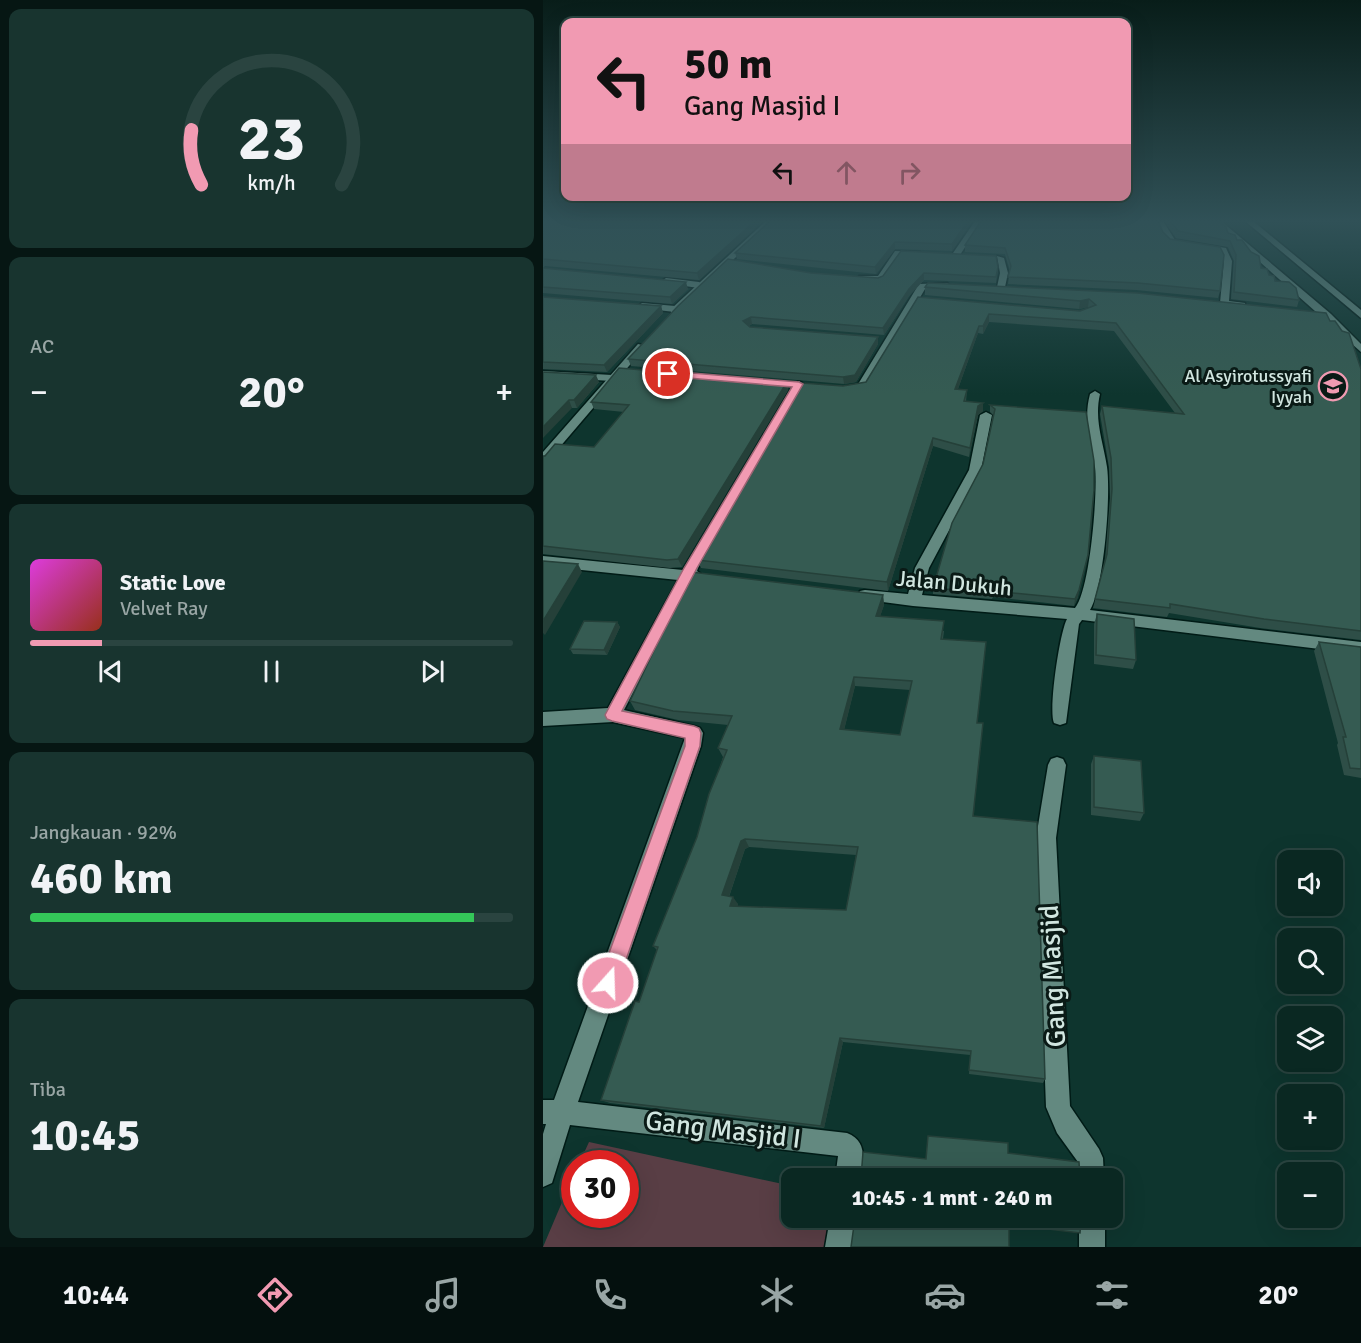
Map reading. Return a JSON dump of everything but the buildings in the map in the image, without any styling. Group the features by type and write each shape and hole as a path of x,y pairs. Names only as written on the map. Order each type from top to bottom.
{"street":[{"path":"665,321 707,279"},
{"path":"1001,287 1002,279"},
{"path":"1224,303 1226,279"},
{"path":"1285,279 1328,316 1361,349"},
{"path":"1318,279 1361,315"},
{"path":"653,280 699,285"},
{"path":"833,388 861,387 882,339 922,286 953,286"},
{"path":"989,287 1014,288"},
{"path":"914,299 925,300"},
{"path":"1213,302 1247,306"},
{"path":"626,305 675,309"},
{"path":"1305,313 1328,316"},
{"path":"543,459 649,337"},
{"path":"543,374 639,372"},
{"path":"612,715 688,574 799,385"},
{"path":"1060,718 1061,690 1072,623 1086,605 1093,584 1101,497 1101,469 1093,433 1091,410 1095,394"},
{"path":"913,601 922,568 975,470 986,415"},
{"path":"543,561 670,575 688,574 711,577"},
{"name":"Jalan Dukuh","path":"854,594 1077,614 1361,648"},
{"path":"543,719 612,715 694,733 692,746 553,1112 543,1174"},
{"name":"Gang Masjid","path":"1057,765 1046,838 1058,1107 1066,1124 1090,1158 1090,1168"},
{"name":"Gang Masjid I","path":"553,1112 847,1145 851,1150 849,1168"},
{"path":"838,1247 841,1228"},
{"path":"1092,1228 1092,1247"}],"shaded area":[{"path":"589,1142 626,1150 585,1150"},
{"path":"639,1153 781,1184 781,1228 827,1228 824,1247 543,1247 561,1205 561,1228 639,1228"}],"place":[{"name":"Al Asyirotussyafi Iyyah","path":"1333,386"}],"route":[{"path":"608,983 692,746 694,733 612,715 690,568 799,384 668,374"}]}
